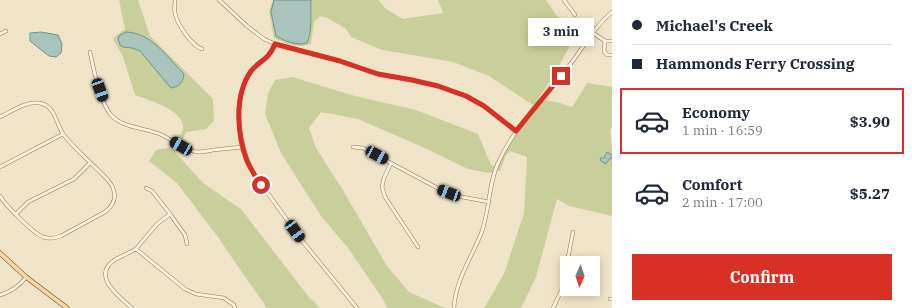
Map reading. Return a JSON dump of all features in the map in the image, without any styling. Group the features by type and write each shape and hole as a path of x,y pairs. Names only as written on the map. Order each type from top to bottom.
{"main road":[{"path":"0,253 26,277 67,308"}],"street":[{"path":"175,0 175,15 179,23 197,48 202,49"},
{"path":"219,0 247,26 264,39 275,44 340,61 378,74 438,86 466,96 484,106 516,131"},
{"path":"564,0 575,15"},
{"path":"454,308 460,278 475,249 483,228 498,162 516,131 570,65 593,32 612,12"},
{"path":"0,34 6,31"},
{"path":"593,32 605,41 612,41"},
{"path":"605,41 604,51 607,55 612,56"},
{"path":"275,44 271,53 251,71 240,96 239,122 243,147 247,160 253,173 303,242 357,308"},
{"path":"90,52 95,76 105,104 117,121 162,135 188,150 200,152 243,147"},
{"path":"0,117 27,104 44,104 53,114 63,134 112,184 114,190 114,202 111,208 105,212 55,238 42,237 16,214 0,196"},
{"path":"0,167 63,134"},
{"path":"353,147 363,148 441,190 457,196 489,202"},
{"path":"16,214 28,202 74,179 90,163"},
{"path":"391,163 384,178 382,187 385,196 418,247"},
{"path":"146,188 152,191 170,214 185,235 187,244"},
{"path":"132,308 109,286 105,272 115,260 136,250 157,224 170,214"},
{"path":"568,256 573,232"},
{"path":"136,250 185,289 196,294 224,298 234,305 235,308"},
{"path":"0,295 10,292 21,284 26,277"},
{"path":"553,308 560,293"}],"green space":[{"path":"119,0 138,0 150,36 213,99 214,121 206,129 186,132 176,153 203,183 241,209 308,296 320,308 267,308 217,236 177,183 149,161 156,150 172,147 176,138 183,129 182,122 172,111 135,95 123,57 113,38 125,29"},
{"path":"273,0 378,0 386,9 403,19 443,13 438,0 546,0 557,16 578,30 555,74 538,99 557,102 572,107 587,83 612,87 612,127 610,130 612,147 612,216 569,206 557,199 536,277 521,308 484,308 504,274 524,213 527,157 510,151 506,155 500,171 488,173 468,169 358,119 321,112 309,128 316,148 344,192 387,266 409,292 445,308 387,308 383,299 348,248 321,216 281,153 265,114 268,93 275,80 292,77 355,96 416,110 478,134 491,165 494,166 520,123 533,105 489,76 453,62 382,50 351,37 345,28 327,18 320,16 314,22 311,44 297,46 283,42 274,38 269,11"}],"water":[{"path":"274,0 311,0 311,27 307,43 295,43 276,36 271,12"},
{"path":"41,32 58,35 62,44 61,53 56,57 49,56 30,41 30,33"},
{"path":"126,32 135,33 144,37 165,53 183,73 184,76 180,84 172,88 170,87 140,51 120,45 118,38"},
{"path":"607,152 612,155 612,159 610,158 606,164 601,161 600,158 604,158"}],"route":[{"path":"261,185 253,173 243,147 239,122 239,106 240,96 251,71 265,60 271,53 275,44 340,61 378,74 438,86 466,96 484,106 516,131 561,76"}]}
